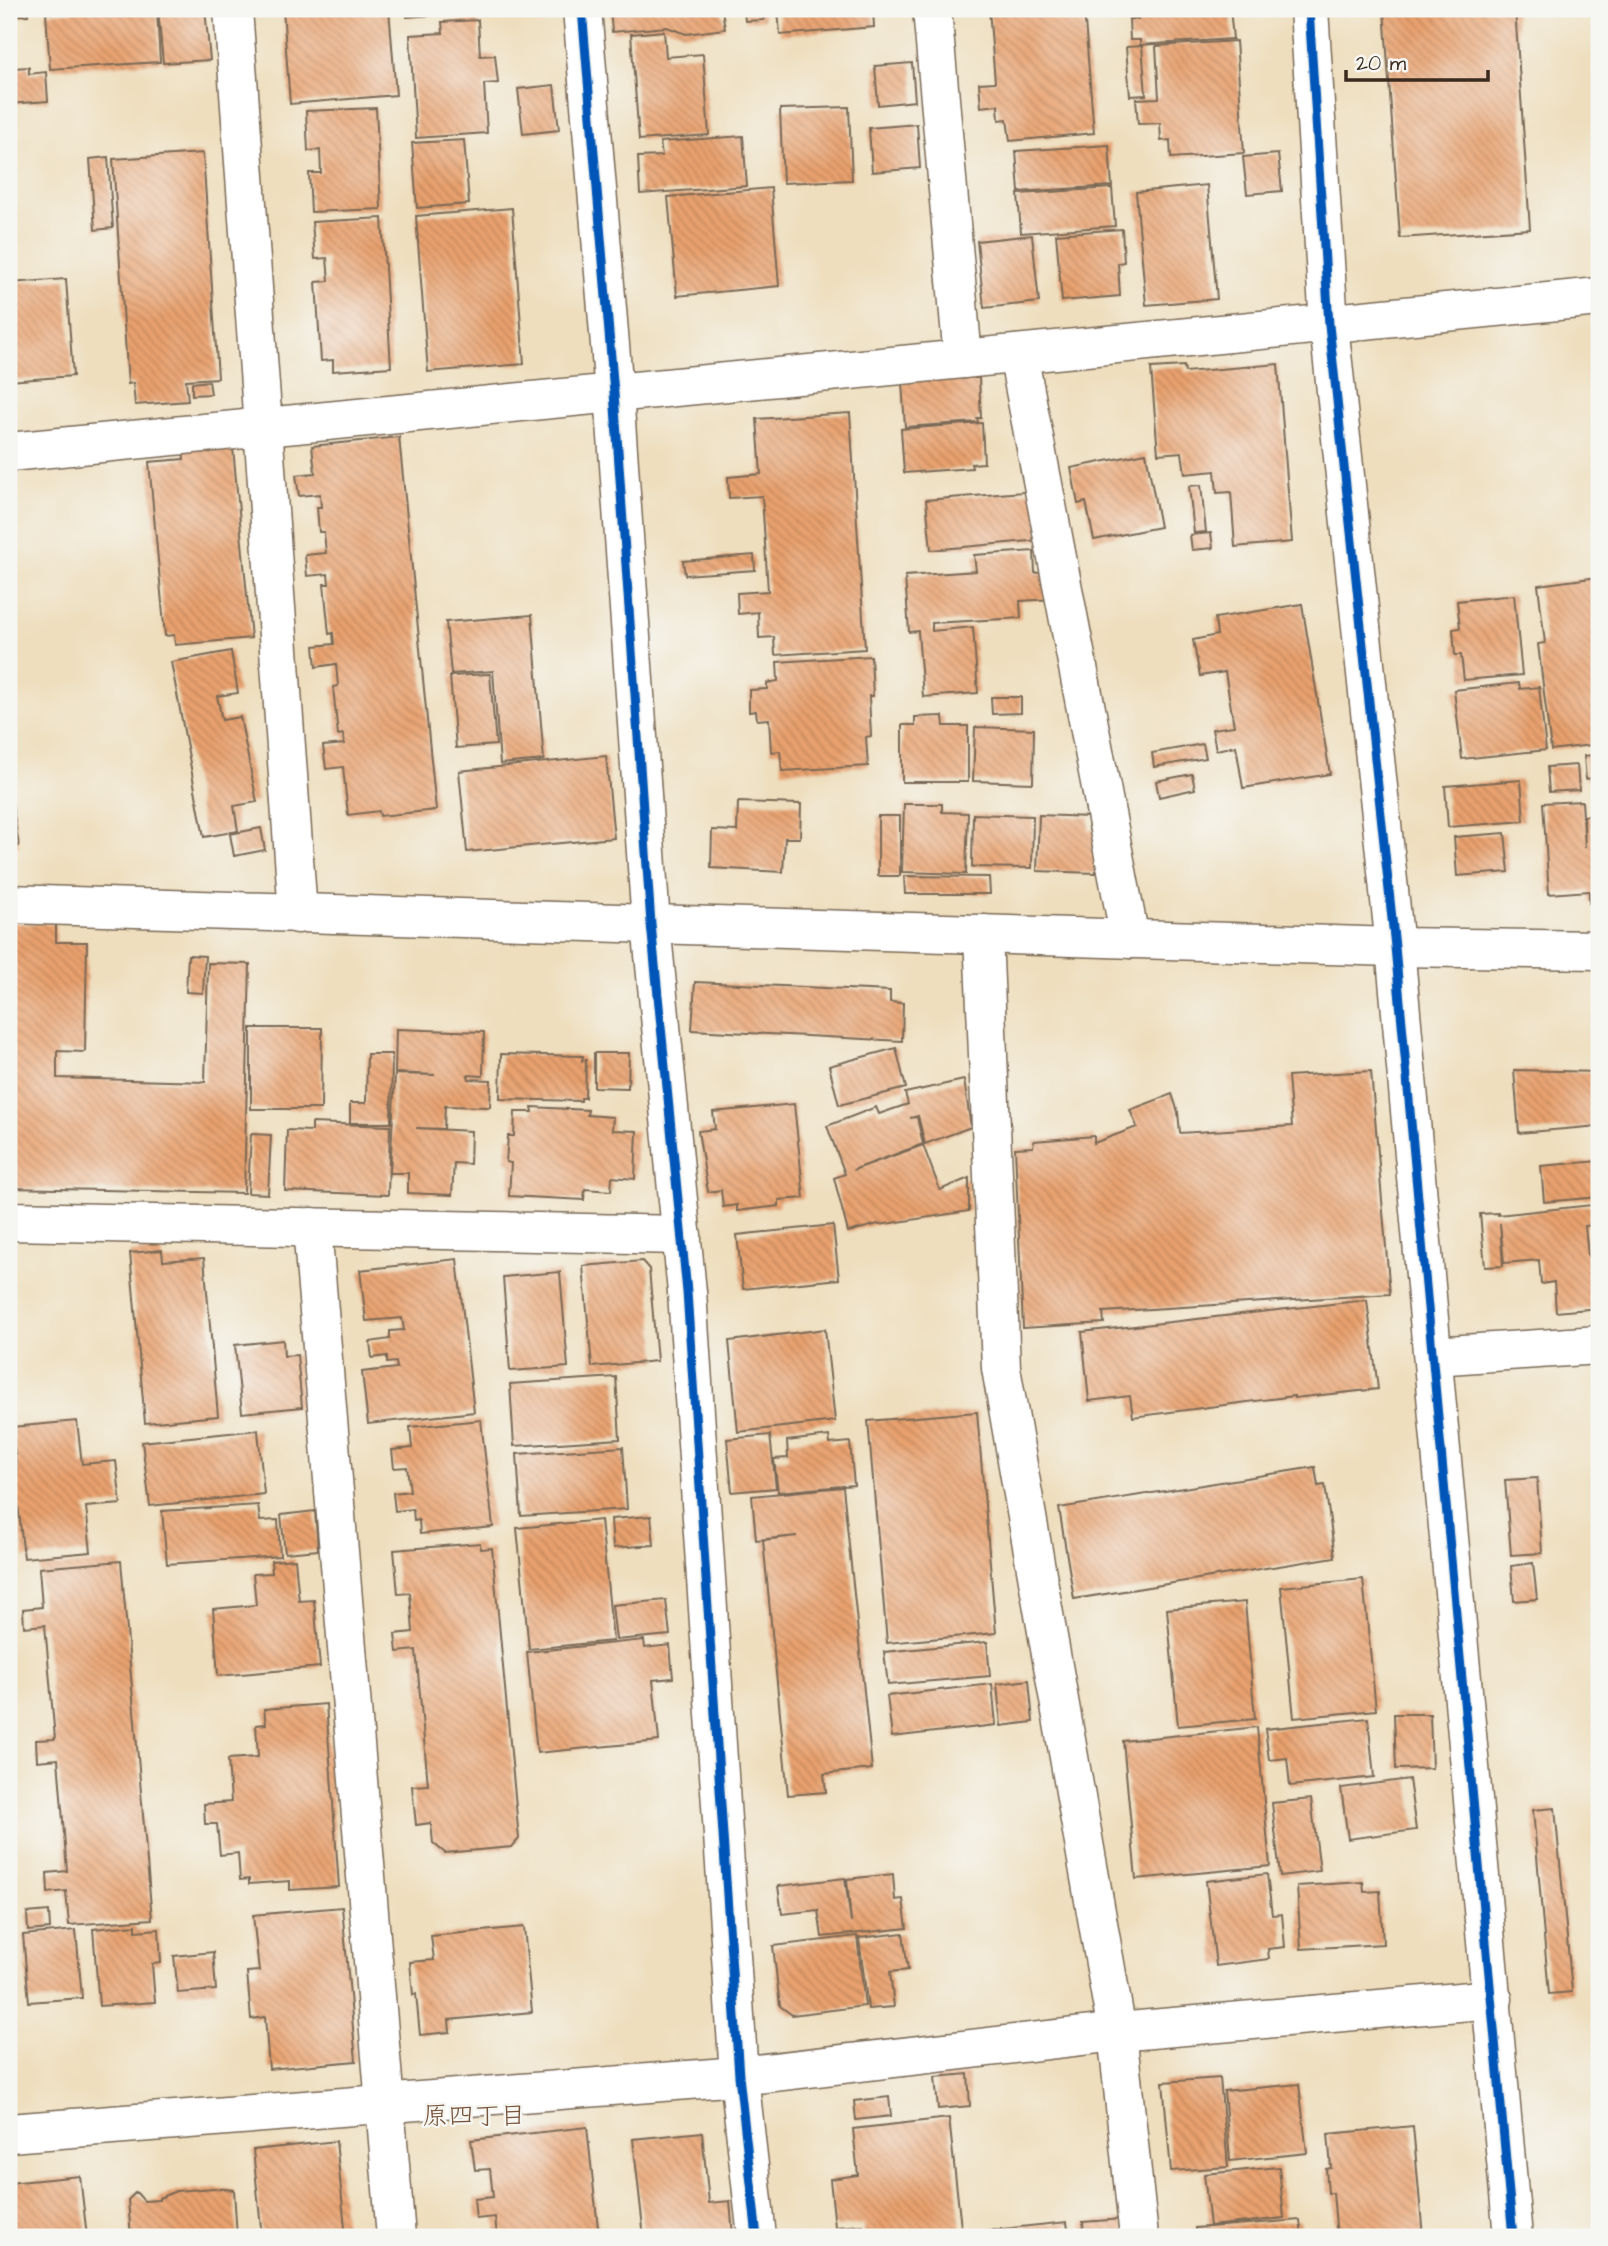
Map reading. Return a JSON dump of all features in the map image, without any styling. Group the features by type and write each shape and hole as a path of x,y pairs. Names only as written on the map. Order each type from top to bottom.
{"street":[{"path":"233,9 298,914"},
{"path":"582,9 614,393 651,924 682,1235 739,2076 757,2237"},
{"path":"932,9 963,359"},
{"path":"1309,9 1329,325 1395,947 1513,2237"},
{"path":"9,452 1599,297"},
{"path":"1018,354 1130,939"},
{"path":"9,904 1395,947 1599,950"},
{"path":"983,934 1001,1368 1117,2032 1139,2237"},
{"path":"9,1221 682,1235"},
{"path":"312,1227 396,2237"},
{"path":"1433,1356 1599,1345"},
{"path":"10,2124 385,2104 739,2076 1117,2032 1493,1999"}],"building":[{"path":"9,9 27,9 28,15 9,16"},
{"path":"157,9 160,62 50,69 46,13"},
{"path":"158,9 205,9 210,60 163,63"},
{"path":"283,9 389,9 396,95 290,104"},
{"path":"407,9 486,9 487,11 407,17"},
{"path":"610,9 722,9 725,29 686,34 667,27 612,32"},
{"path":"744,9 763,9 764,20 745,21"},
{"path":"778,9 873,9 874,27 780,35"},
{"path":"989,9 1084,9 1094,133 1010,141 1007,119 999,120 998,105 981,107 979,83 995,82"},
{"path":"1230,9 1233,39 1140,45 1140,40 1130,40 1129,19 1138,19 1137,11"},
{"path":"1384,9 1515,9 1530,229 1400,238"},
{"path":"478,20 480,56 495,55 498,83 484,84 487,133 416,138 410,35 443,33 442,22"},
{"path":"664,31 666,57 703,54 709,135 639,140 631,34"},
{"path":"1236,41 1244,153 1171,158 1170,140 1161,141 1160,123 1138,124 1136,99 1159,98 1156,46"},
{"path":"1142,46 1146,95 1130,96 1126,47"},
{"path":"912,63 915,101 878,105 875,66"},
{"path":"29,67 29,74 46,72 48,101 9,104 9,77 14,76 13,68"},
{"path":"554,85 559,130 523,134 518,89"},
{"path":"849,107 852,180 783,183 780,109"},
{"path":"376,108 381,209 311,212 309,173 321,173 320,150 308,151 306,111"},
{"path":"917,124 920,168 872,172 869,128"},
{"path":"743,136 747,186 640,194 638,157 662,156 660,142"},
{"path":"464,140 469,204 417,208 412,143"},
{"path":"1109,145 1112,186 1019,192 1016,151"},
{"path":"203,153 218,378 186,380 188,401 135,405 133,383 128,384 113,159"},
{"path":"1278,154 1282,191 1247,194 1243,157"},
{"path":"108,157 113,228 95,230 90,159"},
{"path":"1207,185 1217,299 1146,305 1136,192"},
{"path":"771,188 779,286 677,296 668,197"},
{"path":"1112,188 1115,226 1021,233 1018,194"},
{"path":"512,208 524,364 428,372 416,216"},
{"path":"382,218 391,367 333,371 333,360 321,361 316,282 329,281 327,258 315,259 312,222"},
{"path":"1122,229 1124,262 1118,263 1120,296 1062,301 1056,234"},
{"path":"1032,235 1039,302 984,308 977,241"},
{"path":"66,279 73,376 9,381 9,283"},
{"path":"1278,364 1292,542 1235,547 1231,492 1217,493 1215,471 1185,474 1182,452 1158,454 1151,368 1184,366 1185,372"},
{"path":"974,374 975,378 979,378 981,418 977,418 978,422 905,427 902,382"},
{"path":"209,381 211,394 192,395 192,383"},
{"path":"850,413 865,649 775,655 774,637 759,638 758,612 738,614 737,593 768,591 762,496 729,498 728,477 761,474 757,419"},
{"path":"982,423 984,463 971,464 972,468 904,473 901,429"},
{"path":"399,437 436,810 380,816 379,811 348,815 343,767 326,769 323,746 344,744 343,734 338,735 333,687 338,686 336,664 316,667 314,646 334,644 333,633 329,634 324,584 329,584 328,574 307,576 305,555 326,553 324,532 319,532 317,507 321,507 320,494 299,496 296,475 315,473 312,446"},
{"path":"183,447 233,448 251,638 175,645 174,635 165,636 149,462 184,459"},
{"path":"1146,453 1160,527 1094,540 1086,502 1078,504 1071,468"},
{"path":"1201,485 1206,532 1194,533 1189,486"},
{"path":"1036,491 1040,540 931,550 926,500"},
{"path":"1211,533 1213,548 1192,550 1190,535"},
{"path":"1034,551 1035,573 1052,572 1054,599 1020,601 1021,618 932,623 932,631 973,627 978,693 923,697 918,631 909,632 905,576 976,571 974,555"},
{"path":"754,555 755,570 685,575 683,561"},
{"path":"1599,577 1599,744 1551,750 1538,644 1545,643 1538,585"},
{"path":"1514,595 1522,675 1464,680 1461,655 1455,655 1453,629 1460,628 1457,601"},
{"path":"1302,604 1330,774 1243,788 1236,746 1216,750 1212,729 1234,726 1225,672 1200,676 1193,640 1217,635 1215,618"},
{"path":"532,615 544,760 500,764 493,671 451,674 446,622"},
{"path":"231,651 238,693 217,696 222,720 240,717 257,802 234,806 238,831 204,837 171,662"},
{"path":"871,656 873,696 869,696 871,736 866,737 868,766 782,771 780,751 771,752 769,719 757,720 756,711 749,712 749,690 767,689 767,683 778,681 777,662"},
{"path":"490,674 496,745 456,748 450,676"},
{"path":"1519,683 1520,689 1539,687 1546,750 1462,759 1454,690"},
{"path":"991,697 1021,697 1021,713 992,714"},
{"path":"943,716 944,726 968,726 968,782 902,782 902,725 915,725 915,717"},
{"path":"975,727 1034,729 1033,783 973,781"},
{"path":"1203,744 1206,758 1154,767 1152,753"},
{"path":"1599,754 1599,777 1586,779 1584,756"},
{"path":"606,756 614,838 467,852 459,771"},
{"path":"1577,765 1579,790 1549,792 1547,767"},
{"path":"1192,774 1195,789 1159,797 1156,781"},
{"path":"1521,780 1524,821 1448,827 1445,786"},
{"path":"9,783 19,846 9,848"},
{"path":"1582,801 1585,848 1584,816 1599,815 1599,902 1589,903 1589,891 1549,894 1543,803"},
{"path":"738,802 801,804 800,838 785,838 783,872 711,868 712,830 737,831"},
{"path":"904,804 942,804 942,812 968,813 966,874 902,872"},
{"path":"973,814 1033,816 1032,868 972,867"},
{"path":"1039,815 1089,817 1089,830 1097,830 1096,873 1037,871"},
{"path":"878,816 900,816 900,876 878,876"},
{"path":"261,828 265,850 234,856 230,834"},
{"path":"1505,833 1509,872 1457,876 1454,837"},
{"path":"904,876 989,877 990,894 905,894"},
{"path":"9,923 56,924 56,942 87,942 85,1052 57,1051 57,1078 205,1082 208,963 250,964 244,1193 9,1188"},
{"path":"188,955 205,956 203,993 186,992"},
{"path":"695,982 890,991 890,1002 903,1003 902,1041 692,1030"},
{"path":"251,1028 322,1028 321,1109 251,1109"},
{"path":"396,1029 484,1032 483,1076 468,1075 469,1079 491,1080 490,1107 445,1106 444,1129 416,1128 471,1131 470,1164 454,1163 452,1195 408,1193 408,1173 390,1173 395,1074 435,1075 395,1073"},
{"path":"896,1048 906,1088 839,1105 829,1066"},
{"path":"594,1053 629,1053 628,1088 594,1087"},
{"path":"367,1054 392,1054 391,1123 350,1123 350,1103 366,1103"},
{"path":"501,1054 583,1056 582,1061 586,1060 585,1098 581,1098 581,1101 500,1099"},
{"path":"1514,1070 1599,1072 1599,1126 1519,1133"},
{"path":"1371,1071 1390,1294 1103,1312 1104,1323 1023,1328 1015,1148 1033,1147 1034,1141 1094,1136 1094,1143 1137,1127 1130,1110 1172,1094 1178,1112 1180,1133 1292,1126 1288,1076"},
{"path":"964,1080 971,1127 925,1144 918,1116 910,1118 917,1117 923,1144 853,1170 923,1145 940,1190 969,1178 969,1211 878,1224 848,1232 834,1178 845,1174 827,1126 876,1107 879,1114 908,1104 905,1093"},
{"path":"794,1104 804,1198 779,1200 779,1206 737,1211 737,1205 723,1207 721,1190 708,1192 698,1131 715,1129 713,1112"},
{"path":"532,1107 588,1110 587,1115 613,1117 612,1130 637,1131 635,1179 612,1177 611,1191 585,1189 584,1200 509,1196 511,1163 506,1162 508,1136 514,1136 515,1112 533,1112"},
{"path":"312,1123 390,1126 388,1195 285,1191 287,1130 312,1131"},
{"path":"251,1134 271,1135 268,1194 248,1193"},
{"path":"1599,1161 1599,1197 1544,1202 1541,1166"},
{"path":"1592,1205 1594,1225 1585,1226 1588,1256 1596,1255 1599,1308 1556,1312 1554,1282 1541,1284 1539,1260 1504,1263 1500,1223 1503,1266 1485,1267 1480,1214 1498,1215"},
{"path":"833,1225 839,1279 743,1289 737,1235"},
{"path":"162,1250 163,1261 204,1258 218,1416 145,1423 130,1253"},
{"path":"457,1259 474,1412 368,1424 362,1372 397,1368 396,1362 387,1363 387,1356 372,1358 370,1342 390,1339 390,1331 404,1330 402,1318 366,1321 360,1270"},
{"path":"642,1261 649,1269 657,1361 592,1367 583,1266"},
{"path":"560,1272 568,1367 510,1371 503,1277"},
{"path":"1367,1300 1378,1389 1294,1396 1133,1417 1130,1396 1089,1401 1082,1332"},
{"path":"825,1329 835,1421 738,1432 729,1341"},
{"path":"283,1340 284,1356 297,1355 302,1407 242,1413 235,1345"},
{"path":"616,1377 620,1439 514,1446 510,1384"},
{"path":"977,1412 996,1633 887,1643 868,1421"},
{"path":"481,1420 493,1527 420,1534 419,1520 414,1521 413,1509 395,1511 393,1493 410,1491 407,1467 394,1468 392,1450 412,1448 410,1427"},
{"path":"77,1421 82,1464 116,1461 121,1504 86,1507 91,1552 24,1558 18,1504 9,1493 17,1474 12,1427"},
{"path":"258,1430 264,1494 150,1506 142,1442"},
{"path":"770,1435 776,1488 732,1492 727,1439"},
{"path":"829,1436 830,1444 850,1442 854,1485 778,1492 774,1459 788,1458 787,1441"},
{"path":"623,1447 627,1509 521,1516 517,1454"},
{"path":"1315,1467 1318,1486 1325,1485 1335,1557 1074,1599 1059,1508"},
{"path":"1537,1478 1542,1553 1511,1555 1505,1480"},
{"path":"843,1487 872,1769 824,1774 826,1792 788,1795 763,1540 797,1536 756,1540 752,1496"},
{"path":"258,1505 260,1521 278,1520 280,1556 167,1564 162,1511"},
{"path":"315,1511 318,1550 285,1553 281,1515"},
{"path":"651,1516 654,1545 613,1548 611,1519"},
{"path":"601,1520 613,1641 529,1649 517,1528"},
{"path":"480,1543 481,1549 492,1548 519,1839 512,1847 445,1853 433,1843 431,1823 416,1825 412,1786 428,1785 416,1650 397,1652 395,1634 413,1632 410,1593 398,1594 394,1550"},
{"path":"295,1559 299,1601 314,1600 320,1667 218,1676 213,1609 256,1605 253,1574 272,1573 271,1561"},
{"path":"121,1561 152,1919 69,1925 66,1891 48,1893 47,1873 67,1871 58,1759 37,1761 36,1740 55,1739 45,1625 24,1627 23,1609 42,1607 39,1568"},
{"path":"1533,1563 1537,1599 1514,1601 1511,1566"},
{"path":"1363,1579 1376,1710 1294,1718 1281,1587"},
{"path":"666,1600 670,1635 616,1640 612,1605"},
{"path":"1245,1602 1255,1719 1178,1726 1167,1609"},
{"path":"644,1640 645,1648 670,1645 673,1678 653,1680 659,1741 537,1753 527,1652"},
{"path":"987,1642 990,1676 888,1685 884,1652"},
{"path":"1029,1680 1033,1722 1001,1726 997,1684"},
{"path":"992,1684 996,1725 892,1737 887,1696"},
{"path":"326,1704 339,1887 290,1890 290,1881 249,1884 249,1879 240,1880 238,1853 220,1855 217,1824 205,1824 204,1804 231,1802 228,1759 258,1757 256,1725 266,1724 264,1709"},
{"path":"1394,1714 1430,1714 1432,1768 1396,1769"},
{"path":"1368,1718 1374,1777 1290,1786 1287,1758 1269,1760 1265,1729"},
{"path":"1257,1727 1270,1866 1136,1879 1123,1741"},
{"path":"1409,1779 1416,1830 1348,1839 1341,1788"},
{"path":"1311,1799 1320,1871 1280,1876 1272,1803"},
{"path":"1555,1808 1572,1992 1549,1994 1533,1810"},
{"path":"893,1874 895,1900 903,1899 907,1928 822,1937 818,1910 782,1914 778,1886 845,1878 851,1922 847,1879"},
{"path":"1267,1874 1272,1915 1282,1914 1285,1947 1268,1949 1269,1959 1216,1966 1206,1881"},
{"path":"1363,1882 1364,1892 1380,1891 1383,1944 1301,1949 1297,1886"},
{"path":"342,1907 356,2061 269,2069 265,2017 251,2019 247,1972 259,1971 253,1915"},
{"path":"49,1911 50,1929 28,1931 27,1913"},
{"path":"136,1925 136,1931 159,1929 161,1963 152,1964 155,2002 99,2006 93,1929"},
{"path":"524,1927 532,2012 449,2020 450,2032 420,2035 410,1962 434,1960 431,1936"},
{"path":"76,1930 82,1998 29,2002 23,1935"},
{"path":"903,1933 908,1970 890,1972 894,2007 868,2009 859,1938"},
{"path":"857,1936 865,2006 792,2015 780,2006 773,1946"},
{"path":"213,1952 216,1990 178,1993 174,1956"},
{"path":"968,2074 970,2106 938,2109 935,2077"},
{"path":"1220,2078 1228,2167 1171,2171 1163,2082"},
{"path":"1299,2084 1307,2153 1230,2161 1224,2091"},
{"path":"889,2097 891,2116 856,2120 854,2101"},
{"path":"949,2118 962,2237 864,2237 863,2225 835,2227 830,2179 858,2175 853,2129"},
{"path":"1413,2126 1423,2237 1337,2237 1333,2193 1328,2193 1326,2169 1331,2168 1328,2134"},
{"path":"587,2127 599,2237 497,2237 495,2217 476,2219 474,2199 493,2197 490,2169 475,2170 471,2140"},
{"path":"702,2132 709,2203 730,2201 733,2236 644,2237 633,2139"},
{"path":"336,2141 346,2237 262,2237 253,2150"},
{"path":"1279,2167 1284,2218 1210,2226 1204,2174"},
{"path":"80,2176 87,2237 9,2237 9,2183"},
{"path":"214,2188 234,2190 237,2237 131,2237 128,2200 136,2192 144,2201 159,2200 176,2191"},
{"path":"1123,2219 1125,2237 1084,2237 1083,2222"},
{"path":"1300,2220 1302,2237 1196,2237 1195,2228"},
{"path":"1067,2222 1069,2237 984,2237 983,2231"}],"cycle path":[{"path":"582,9 614,393 651,924 687,1292 739,2076 757,2237"},
{"path":"1309,9 1329,325 1395,947 1513,2237"}],"district":[{"name":"原四丁目","path":"474,2115"}]}
